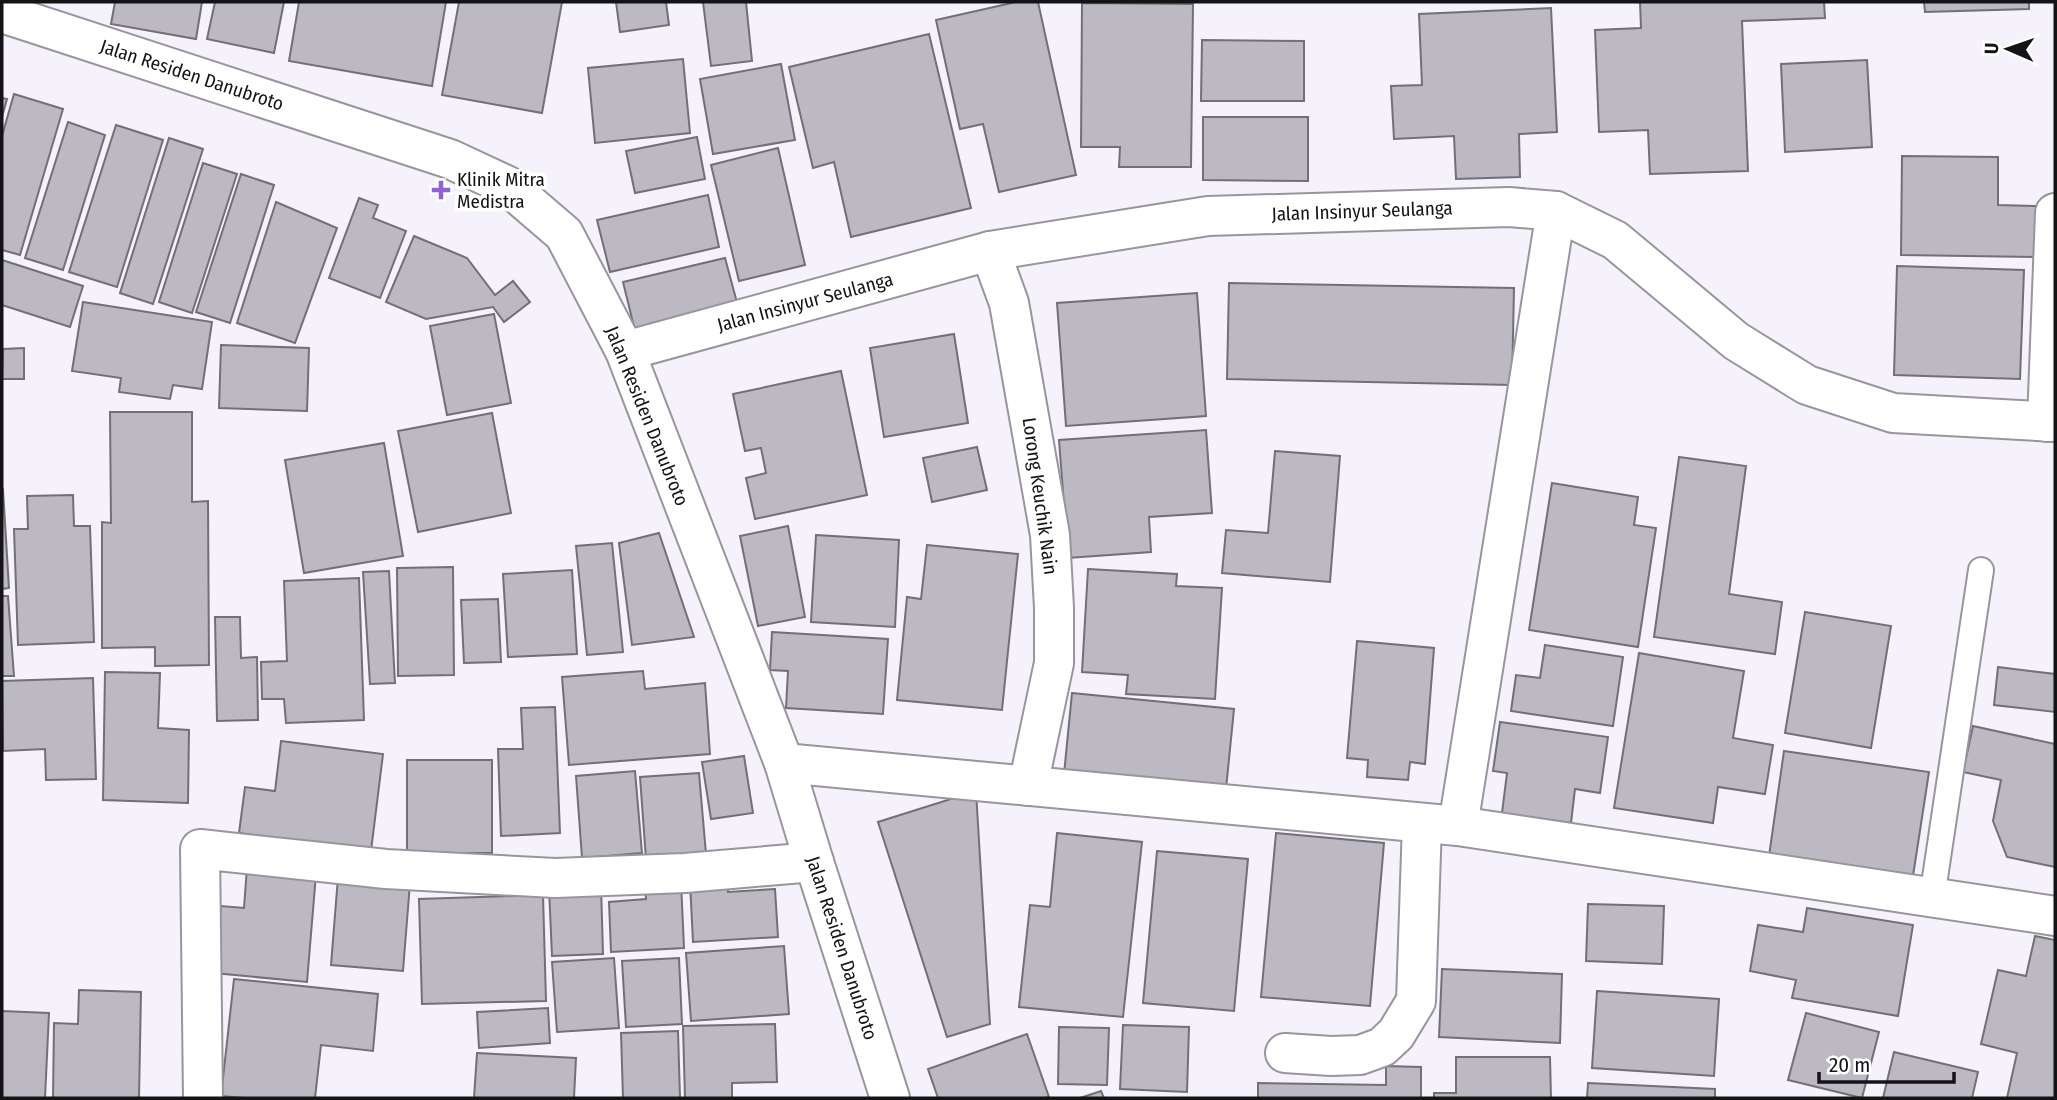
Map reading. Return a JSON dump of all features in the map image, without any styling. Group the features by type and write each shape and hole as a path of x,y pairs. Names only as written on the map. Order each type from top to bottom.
{"street":[{"name":"Jalan Residen Danubroto","path":"2,13 33,13 450,159 508,186 564,234 625,351 784,763 881,1096"},
{"name":"Jalan Insinyur Seulanga","path":"625,351 990,251 1208,216 1508,207 1556,211 1615,240 1736,341 1807,385 1893,412 2051,422"},
{"path":"1285,1053 1360,1055 1382,1047 1396,1034 1416,1001 1440,824 1556,211"},
{"path":"2051,422 2055,213"},
{"name":"Lorong Keuchik Nain","path":"990,251 1009,303 1050,535 1054,663 1028,786"},
{"path":"784,763 1440,824 2055,916"},
{"path":"203,1098 200,849 386,869 555,878 685,873 814,862"}],"lane":[{"path":"1932,898 1981,570"}],"building":[{"path":"115,2 202,2 196,39 111,24"},
{"path":"215,2 284,2 274,53 207,39"},
{"path":"299,2 446,2 432,86 289,61"},
{"path":"459,2 562,2 542,113 442,95"},
{"path":"616,2 666,2 669,25 620,32"},
{"path":"703,2 746,2 752,61 711,66"},
{"path":"1016,2 1038,2 1076,175 999,192 983,124 960,129 936,20"},
{"path":"1640,2 1824,2 1825,18 1742,21 1748,171 1650,174 1648,130 1599,132 1595,30 1641,28"},
{"path":"1924,2 2029,2 2029,9 1925,12"},
{"path":"1082,3 1193,4 1191,167 1119,167 1120,147 1081,147"},
{"path":"1551,8 1557,132 1519,134 1520,177 1456,179 1454,136 1394,139 1391,86 1422,85 1419,14"},
{"path":"929,34 971,208 851,237 834,162 813,168 789,67"},
{"path":"1202,40 1304,41 1304,101 1201,101"},
{"path":"683,59 690,133 595,143 588,68"},
{"path":"1867,60 1872,147 1785,152 1781,64"},
{"path":"781,64 795,140 713,154 700,79"},
{"path":"14,94 63,109 20,255 2,250 2,136"},
{"path":"2,98 7,99 2,117"},
{"path":"1203,117 1308,117 1308,181 1203,180"},
{"path":"68,122 105,135 63,270 25,258"},
{"path":"116,125 163,140 117,287 69,272"},
{"path":"697,137 705,179 635,193 626,151"},
{"path":"169,138 203,149 153,304 120,293"},
{"path":"778,148 805,265 739,281 711,165"},
{"path":"1902,156 1998,157 1998,205 2036,206 2036,257 1901,255"},
{"path":"203,163 237,174 192,313 159,302"},
{"path":"241,174 274,185 230,323 196,312"},
{"path":"708,195 719,247 610,272 597,220"},
{"path":"359,198 378,205 373,218 406,231 380,298 329,278"},
{"path":"276,202 337,228 295,343 237,323"},
{"path":"414,236 467,258 495,295 513,281 530,302 504,322 493,307 426,319 386,302"},
{"path":"725,258 739,310 636,335 623,282"},
{"path":"2,260 83,286 70,327 2,305"},
{"path":"1897,266 2024,270 2020,379 1894,375"},
{"path":"1229,283 1514,288 1512,385 1227,379"},
{"path":"1197,293 1206,416 1066,426 1057,303"},
{"path":"83,302 212,322 202,389 173,385 170,399 119,392 121,378 72,371"},
{"path":"494,314 511,403 447,415 430,326"},
{"path":"954,334 968,423 884,437 870,348"},
{"path":"221,345 309,348 307,411 219,408"},
{"path":"24,348 24,379 2,379 3,349"},
{"path":"841,371 867,495 755,519 746,478 766,473 761,448 745,451 733,394"},
{"path":"110,412 192,412 192,502 208,501 209,665 155,666 155,647 102,648 102,522 111,523"},
{"path":"492,413 511,513 418,532 398,431"},
{"path":"1206,430 1212,513 1149,517 1151,552 1068,558 1059,440"},
{"path":"384,443 403,556 304,573 285,460"},
{"path":"977,447 987,490 932,502 923,458"},
{"path":"1275,451 1340,456 1330,582 1222,573 1226,530 1268,533"},
{"path":"1679,457 1746,466 1729,594 1782,602 1775,654 1654,637"},
{"path":"1552,483 1638,497 1634,525 1656,528 1638,647 1529,630"},
{"path":"2,491 9,588 2,589"},
{"path":"73,495 74,526 90,526 94,642 18,645 14,529 28,529 27,496"},
{"path":"788,526 805,617 758,626 740,536"},
{"path":"659,533 694,637 632,645 619,543"},
{"path":"816,535 899,540 895,627 811,622"},
{"path":"612,543 623,652 587,655 576,546"},
{"path":"927,545 1018,554 1002,710 897,700 907,597 921,599"},
{"path":"453,567 454,675 398,676 397,568"},
{"path":"1088,569 1177,574 1176,586 1222,588 1215,699 1126,694 1128,675 1082,672"},
{"path":"572,570 577,654 508,657 503,574"},
{"path":"389,571 395,683 370,684 363,572"},
{"path":"359,578 364,720 286,723 284,699 262,699 261,662 287,661 284,581"},
{"path":"2,596 8,596 14,676 2,676"},
{"path":"498,599 501,662 464,663 461,600"},
{"path":"1805,612 1891,626 1871,748 1785,733"},
{"path":"215,617 240,617 241,658 257,657 258,720 217,721"},
{"path":"772,632 888,639 883,714 786,708 788,671 770,670"},
{"path":"1357,641 1434,648 1425,764 1410,762 1408,780 1367,777 1368,760 1347,758"},
{"path":"1545,645 1623,657 1613,726 1511,711 1516,675 1540,678"},
{"path":"1639,653 1744,671 1733,738 1773,745 1765,794 1718,787 1713,823 1614,808"},
{"path":"1998,667 2055,674 2055,712 1994,705"},
{"path":"643,671 645,689 705,683 710,754 569,765 562,677"},
{"path":"105,672 160,673 158,728 189,730 188,803 103,800"},
{"path":"93,678 96,779 46,780 45,749 3,751 2,681"},
{"path":"1072,693 1234,709 1226,789 1064,774"},
{"path":"555,707 560,833 501,836 498,749 523,749 521,708"},
{"path":"1500,722 1608,737 1600,793 1575,789 1571,823 1502,813 1507,773 1493,771"},
{"path":"1973,726 2055,744 2055,867 2007,857 1993,821 2001,780 1963,772"},
{"path":"281,741 383,754 371,851 239,833 245,787 275,791"},
{"path":"1784,751 1929,772 1913,876 1769,856"},
{"path":"744,756 753,813 711,819 702,762"},
{"path":"407,760 492,760 492,853 407,853"},
{"path":"635,771 642,853 582,858 576,776"},
{"path":"699,773 706,854 646,859 640,777"},
{"path":"976,791 990,1024 947,1037 878,822"},
{"path":"1057,833 1142,842 1123,1017 1019,1007 1030,905 1050,907"},
{"path":"1276,833 1384,843 1370,1006 1261,997"},
{"path":"1157,851 1248,859 1234,1011 1143,1003"},
{"path":"247,867 316,874 307,982 214,973 221,906 244,908"},
{"path":"338,877 410,883 403,971 331,965"},
{"path":"727,880 728,892 775,889 778,937 693,942 690,882"},
{"path":"681,882 684,948 611,952 609,902 646,899 645,884"},
{"path":"601,886 603,954 552,956 549,888"},
{"path":"543,895 546,1001 422,1004 419,899"},
{"path":"1588,904 1664,906 1662,964 1586,961"},
{"path":"1807,908 1913,925 1898,1016 1792,998 1796,980 1750,971 1758,925 1803,932"},
{"path":"2035,936 2055,940 2055,1098 2007,1098 2017,1053 1981,1044 1998,970 2026,976"},
{"path":"784,946 789,1014 691,1021 686,953"},
{"path":"614,958 619,1028 557,1032 552,962"},
{"path":"679,958 682,1024 626,1027 622,961"},
{"path":"1442,969 1562,974 1560,1043 1439,1037"},
{"path":"234,979 378,994 373,1051 321,1045 315,1098 221,1096"},
{"path":"79,990 141,992 139,1098 53,1098 54,1023 78,1024"},
{"path":"1597,991 1719,999 1714,1076 1592,1068"},
{"path":"548,1008 550,1043 479,1048 477,1012"},
{"path":"2,1011 49,1013 45,1098 2,1098"},
{"path":"1806,1013 1879,1032 1862,1098 1788,1080"},
{"path":"775,1024 777,1082 732,1083 732,1098 685,1098 683,1026"},
{"path":"1123,1025 1189,1027 1187,1092 1120,1089"},
{"path":"1059,1027 1109,1028 1107,1085 1058,1084"},
{"path":"678,1031 680,1098 623,1098 621,1033"},
{"path":"1027,1034 1049,1097 938,1098 928,1069"},
{"path":"1894,1052 1978,1072 1972,1098 1883,1098"},
{"path":"477,1053 576,1058 574,1098 474,1098"},
{"path":"1456,1057 1550,1057 1551,1098 1434,1098 1434,1093 1456,1093"},
{"path":"1386,1066 1421,1067 1421,1098 1258,1098 1258,1083 1386,1085"},
{"path":"1588,1083 1715,1089 1715,1098 1587,1098"},
{"path":"1101,1091 1104,1098 1080,1098"}],"place":[{"name":"Klinik Mitra Medistra","path":"441,190"}]}
